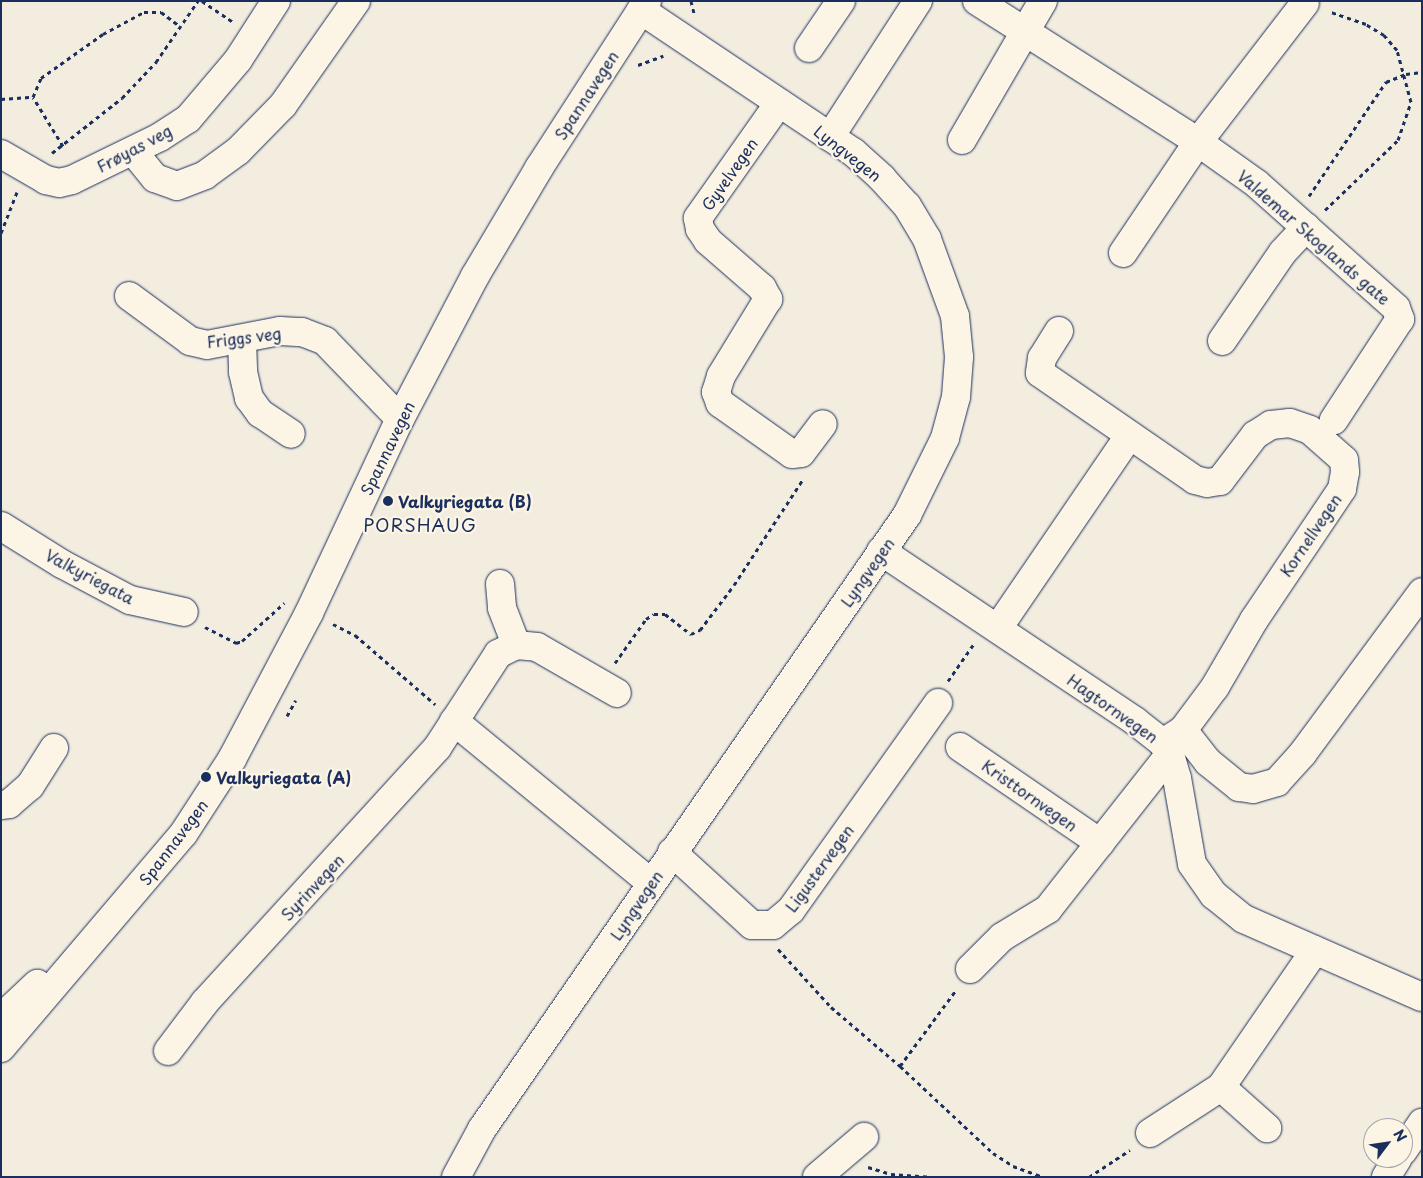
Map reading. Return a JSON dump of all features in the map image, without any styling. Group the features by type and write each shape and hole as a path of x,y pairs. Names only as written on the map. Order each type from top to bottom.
{"street":[{"name":"Frøyas veg","path":"1,154 26,169 58,183 133,151 188,119 238,60 252,34 276,1"},
{"path":"133,151 155,178 177,186 205,175 238,151 283,105 356,1"},
{"path":"809,48 841,1"},
{"path":"830,137 918,1"},
{"name":"Valdemar Skoglands gate","path":"977,1 1198,142 1256,184 1396,308 1400,319 1334,420"},
{"path":"962,140 1023,31 1043,1"},
{"path":"1123,253 1198,142 1305,3"},
{"name":"Lyngvegen","path":"456,1177 482,1129 907,515 945,438 956,398 959,357 956,316 927,239 907,206 882,178 830,137 779,103 644,6"},
{"name":"Spannavegen","path":"1,1048 184,833 232,759 309,613 400,419 475,276 534,176 644,6"},
{"name":"Gyvelvegen","path":"779,103 698,218 700,229 708,241 762,288 768,299 720,376 716,392 720,403 792,454"},
{"path":"1222,341 1283,252 1300,222"},
{"name":"Friggs veg","path":"129,296 190,341 207,345 242,340 280,331 302,332 325,341 343,356 400,419"},
{"name":"Kornellvegen","path":"1059,332 1042,358 1040,373 1128,436 1195,480 1207,483 1220,480 1228,473 1255,435 1271,425 1290,423 1310,430 1344,460 1345,472 1342,489 1254,620 1216,687 1172,742"},
{"path":"242,340 243,372 249,398 260,413 291,434"},
{"path":"792,454 801,453 823,424"},
{"path":"993,625 1128,436"},
{"name":"Valkyriegata","path":"1,526 62,564 130,600 184,612"},
{"name":"Hagtornvegen","path":"881,551 1172,742 1186,846 1192,864 1214,895 1244,919 1422,997"},
{"path":"500,584 502,608 516,645 537,647 608,688"},
{"path":"970,969 1002,937 1048,908 1100,843 1172,742 1208,762 1239,787 1253,789 1277,782 1303,753 1422,592"},
{"name":"Syrinvegen","path":"168,1052 205,1002 431,756 498,654 516,645"},
{"name":"Ligustervegen","path":"752,925 773,925 791,910 938,703"},
{"path":"454,721 651,883"},
{"name":"Kristtornvegen","path":"960,747 1100,843"},
{"path":"1,805 9,804 30,786 54,748"},
{"path":"672,852 752,925"},
{"name":"Spannavegen","path":"1,1018 132,896"},
{"path":"1150,1133 1221,1087 1315,950"},
{"path":"1221,1087 1267,1128"},
{"path":"1413,1136 1422,1122"},
{"path":"817,1177 857,1143"}],"path":[{"path":"1,233 26,169 64,146 122,98 156,62 198,1"},
{"path":"202,1 252,34"},
{"path":"1300,222 1398,140 1411,102 1406,74 1397,50 1384,34 1366,24 1305,3"},
{"path":"33,97 41,78 103,34 144,12 161,12 181,27"},
{"path":"633,72 639,64 667,55"},
{"path":"1300,222 1377,92 1386,82 1406,74 1422,72"},
{"path":"1,99 33,97"},
{"path":"33,97 64,146"},
{"path":"608,688 646,619 654,614 665,614 691,634 700,630 804,480 792,454"},
{"path":"184,612 236,643 242,641 279,604 286,602"},
{"path":"333,624 337,615"},
{"path":"938,703 945,684 993,625"},
{"path":"752,925 830,1006 900,1066 993,1152 1037,1176 1043,1177"},
{"path":"900,1066 970,969"},
{"path":"1089,1177 1138,1145 1150,1133"},
{"path":"857,1143 867,1167 891,1174 930,1177"}],"place":[{"name":"Valkyriegata (B)","path":"388,501"},
{"name":"Valkyriegata (A)","path":"206,777"}],"district":[{"name":"PORSHAUG","path":"420,525"}]}
